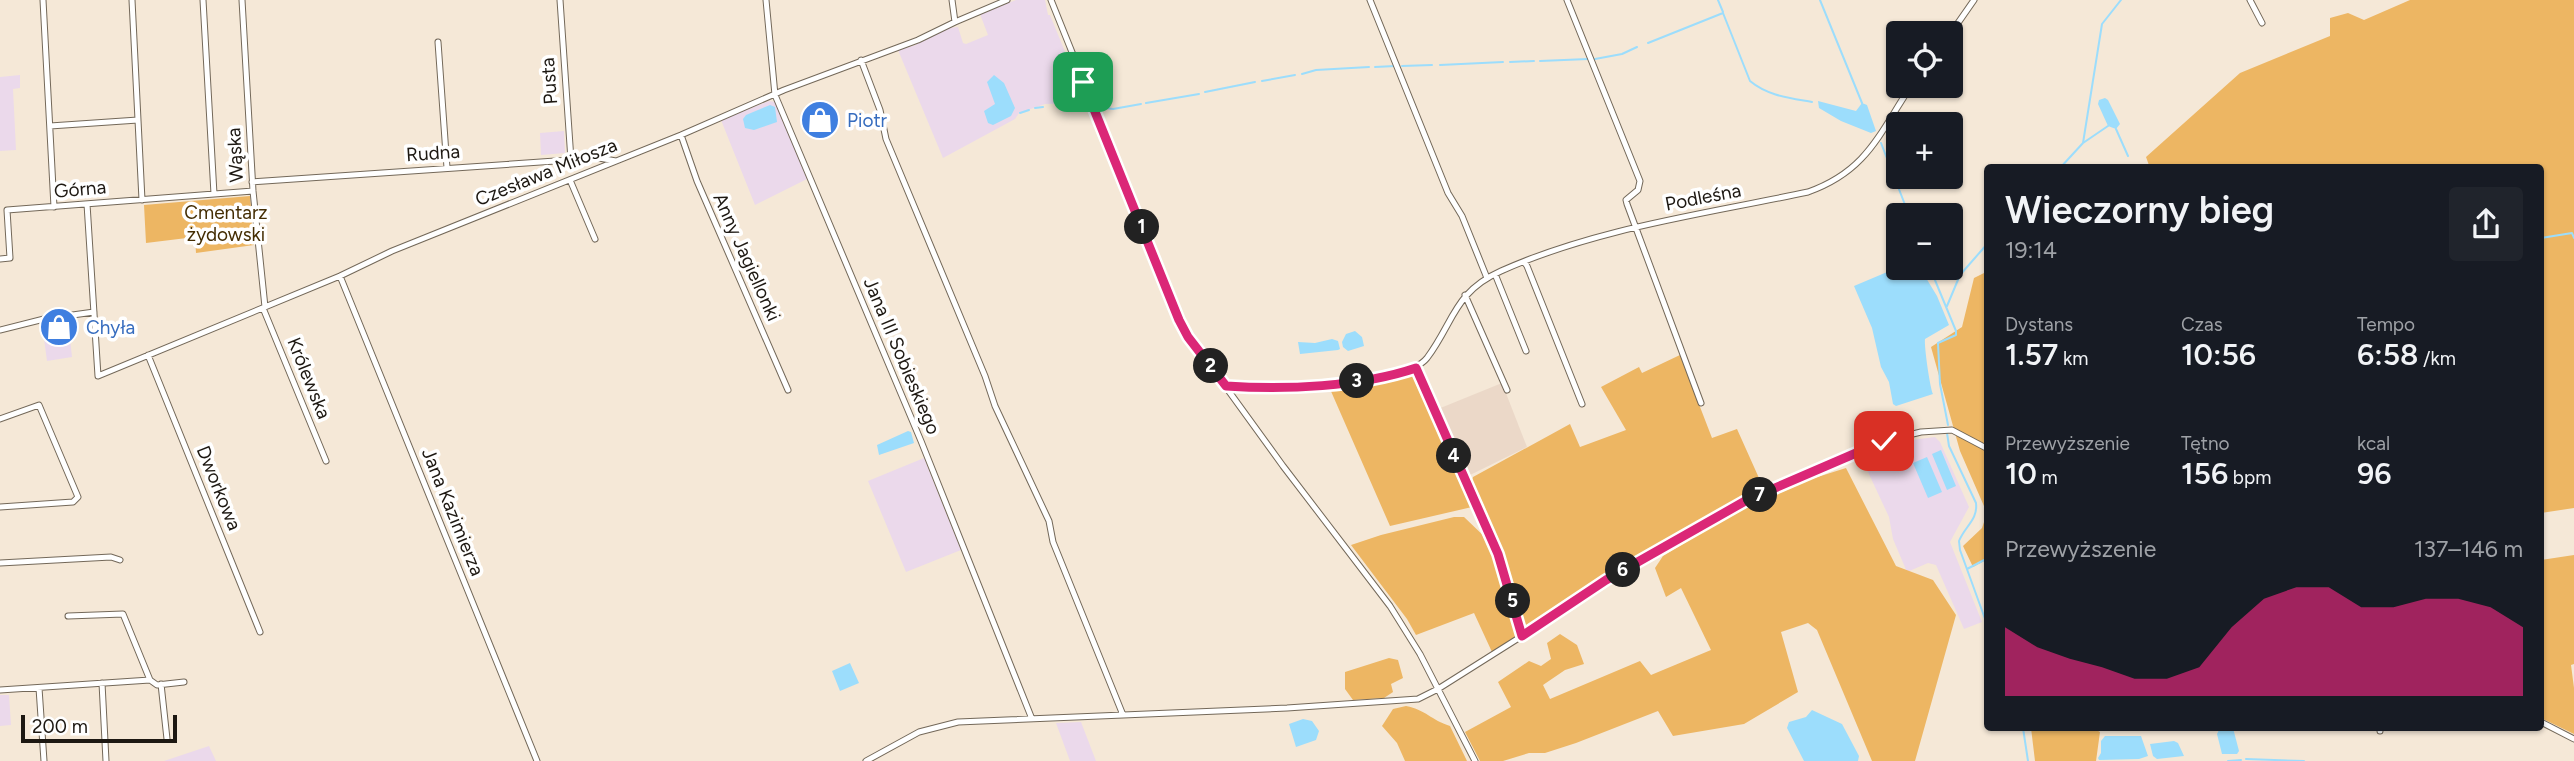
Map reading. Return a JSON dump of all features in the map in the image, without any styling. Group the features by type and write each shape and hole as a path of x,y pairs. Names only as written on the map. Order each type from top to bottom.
{"street":[{"path":"43,0 54,207"},
{"path":"132,0 142,200"},
{"path":"203,0 214,194 253,191"},
{"name":"Wąska","path":"242,0 253,191 264,307"},
{"name":"Pusta","path":"560,0 571,160"},
{"name":"Jana III Sobieskiego","path":"766,0 775,95 921,441 1032,719"},
{"path":"952,0 955,22"},
{"name":"Czesława Miłosza","path":"94,312 98,376 340,276 392,251 860,60 918,40 1007,0"},
{"path":"1051,0 1188,337 1283,467 1378,589 1411,638 1475,761"},
{"path":"1370,0 1448,193 1462,216 1487,278"},
{"path":"1567,0 1640,181 1638,190 1626,200 1633,227 1701,403"},
{"path":"1959,21 1974,0"},
{"path":"2250,0 2262,23"},
{"path":"438,42 447,168"},
{"path":"860,60 880,110 886,139 995,406 1049,521 1082,618 1123,715"},
{"name":"Podleśna","path":"1416,368 1428,356 1465,295 1487,278 1524,262 1633,227 1808,192 1828,184 1869,152 1903,98"},
{"path":"50,126 138,120"},
{"name":"Anny Jagiellonki","path":"681,135 697,181 788,390"},
{"name":"Rudna","path":"253,182 599,158 616,160"},
{"path":"570,180 595,239"},
{"name":"Górna","path":"7,210 214,194"},
{"path":"0,330 44,319 94,312 87,204"},
{"path":"0,205 4,205 7,210 10,258 0,259"},
{"path":"1524,262 1583,404"},
{"path":"1495,274 1526,351"},
{"name":"Jana Kazimierza","path":"340,276 537,761"},
{"path":"1465,295 1507,390"},
{"name":"Królewska","path":"264,307 326,461"},
{"name":"Dworkowa","path":"148,355 260,632"},
{"path":"1226,386 1288,388 1322,385 1416,368 1498,554 1522,636"},
{"path":"0,419 39,405 68,470 78,500 0,506"},
{"path":"866,761 919,732 942,724 1423,697 1606,580 1747,500 1884,441 1921,432 1945,430 1958,433 1984,447"},
{"path":"0,563 111,557 120,560"},
{"path":"68,617 122,614 153,684 184,682"},
{"path":"0,690 150,680"},
{"path":"102,683 106,761"},
{"path":"161,684 167,739"},
{"path":"39,688 44,761"},
{"path":"2544,724 2574,739"}],"shaded area":[{"path":"1016,0 1045,0 1048,15 1086,103 1045,104 1019,113 1015,119 943,158 898,50 916,45 917,42 948,28 958,27 963,43 966,44 988,35 980,14"},
{"path":"20,75 20,88 13,89 16,150 0,151 0,77"},
{"path":"769,101 775,102 807,179 755,205 721,120"},
{"path":"564,131 565,153 541,155 540,133"},
{"name":"Chyła","path":"68,320 72,357 47,361 42,324"},
{"path":"1502,383 1527,447 1468,476 1461,469 1438,409"},
{"path":"1935,437 1940,442 1969,507 1950,542 1982,622 1964,629 1936,565 1928,563 1907,572 1893,539 1889,517 1861,457 1882,448 1886,450 1897,442"},
{"path":"924,458 961,550 906,572 868,481"},
{"path":"0,695 9,695 11,725 0,726"},
{"path":"1081,722 1096,761 1070,761 1056,723"},
{"path":"209,746 216,761 164,761"}],"green space":[{"path":"2410,0 2574,0 2574,508 2544,513 2544,164 2149,164 2146,157 2240,73 2330,36 2330,18 2348,13 2364,20"},
{"name":"Cmentarz żydowski","path":"250,196 254,245 196,253 195,237 146,243 144,205"},
{"path":"1984,273 1984,506 1960,451 1931,347 1962,327 1974,278"},
{"path":"1680,355 1712,438 1737,429 1763,487 1563,604 1524,630 1505,561 1471,484 1473,477 1570,424 1580,447 1626,430 1601,387 1639,367 1642,373"},
{"path":"1406,375 1414,376 1420,382 1472,507 1390,526 1330,389"},
{"path":"1846,468 1896,566 1933,580 1956,615 1915,761 1872,761 1817,630 1808,623 1781,632 1798,692 1744,724 1673,736 1658,711 1545,753 1529,753 1503,761 1480,761 1465,732 1511,707 1498,682 1529,661 1541,666 1551,659 1547,643 1560,634 1577,645 1584,664 1565,670 1543,685 1550,699 1640,661 1651,675 1711,650 1681,588 1666,597 1655,568 1663,556 1731,515 1808,480"},
{"path":"1454,517 1464,517 1493,548 1517,636 1492,652 1474,613 1416,635 1351,545"},
{"path":"1984,522 1984,561 1973,567 1963,546 1982,528"},
{"path":"2574,555 2574,664 2571,665 2574,734 2544,719 2544,560"},
{"path":"1389,658 1398,660 1403,678 1391,684 1393,692 1384,698 1353,700 1345,689 1345,672"},
{"path":"1406,706 1450,726 1467,761 1405,761 1397,743 1382,726 1393,709"},
{"path":"2031,731 2100,732 2096,761 2035,761"}],"water":[{"path":"994,75 1004,83 1015,108 1011,116 993,125 988,123 984,111 995,104 987,82"},
{"path":"2105,98 2120,124 2116,129 2108,126 2098,104 2099,100"},
{"path":"1818,101 1856,111 1862,103 1867,105 1876,131 1871,133 1841,121 1819,108"},
{"path":"770,105 775,107 777,122 754,130 745,128 743,119 746,115"},
{"path":"1886,272 1886,280 1927,280 1949,325 1925,339 1933,394 1896,406 1893,404 1872,328 1854,286"},
{"path":"1355,331 1362,337 1364,346 1348,351 1342,342 1346,334"},
{"path":"1332,339 1338,341 1340,349 1300,354 1298,342 1315,343"},
{"path":"911,432 914,443 879,455 877,445"},
{"path":"1941,450 1956,486 1947,490 1932,454"},
{"path":"1927,457 1942,492 1928,498 1913,463"},
{"path":"850,663 859,683 840,691 832,671"},
{"path":"1812,710 1842,724 1859,756 1858,761 1804,761 1787,728 1789,722 1806,717"},
{"path":"1303,719 1312,721 1319,731 1316,740 1296,747 1289,724"},
{"path":"2218,731 2234,731 2239,751 2237,754 2222,754"},
{"path":"2105,736 2141,736 2148,756 2139,759 2099,760 2101,741"},
{"path":"2174,741 2178,743 2184,756 2157,759 2153,756 2150,744"}],"waterway":[{"path":"1718,0 1723,12"},
{"path":"1820,0 1862,103"},
{"path":"2064,164 2083,143 2102,24 2121,0"},
{"path":"1648,43 1723,13 1750,81 1772,93 1812,102"},
{"path":"1595,59 1622,54 1637,47"},
{"path":"1540,61 1588,59"},
{"path":"1510,62 1534,61"},
{"path":"1440,65 1503,62"},
{"path":"1402,66 1432,65"},
{"path":"1375,67 1395,66"},
{"path":"1302,74 1316,70 1369,67"},
{"path":"1262,81 1295,75"},
{"path":"1205,92 1255,82"},
{"path":"1146,103 1199,94"},
{"path":"1098,107 1113,109 1141,104"},
{"path":"1059,106 1090,107"},
{"path":"1035,108 1043,107"},
{"path":"1020,113 1029,110"},
{"path":"2083,143 2108,126"},
{"path":"2116,129 2128,156"},
{"path":"1881,143 1904,203"},
{"path":"2544,238 2572,233 2574,238"},
{"path":"1947,306 1960,275 1984,248"},
{"path":"1935,280 1956,331 1956,335 1938,343 1940,384 1948,425"},
{"path":"1947,433 1949,446 1976,503 1973,519 1959,541 1984,616"},
{"path":"1967,569 1984,560"},
{"path":"2023,731 2028,761"},
{"path":"2246,759 2304,761"},
{"path":"2228,761 2241,760"}],"place":[{"name":"Piotr","path":"820,120"},
{"name":"Chyła","path":"59,327"}],"route":[{"path":"1083,82 1179,320 1188,337 1226,386 1288,388 1322,385 1352,382 1416,368 1498,554 1522,636 1606,580 1747,500 1884,441"}]}
